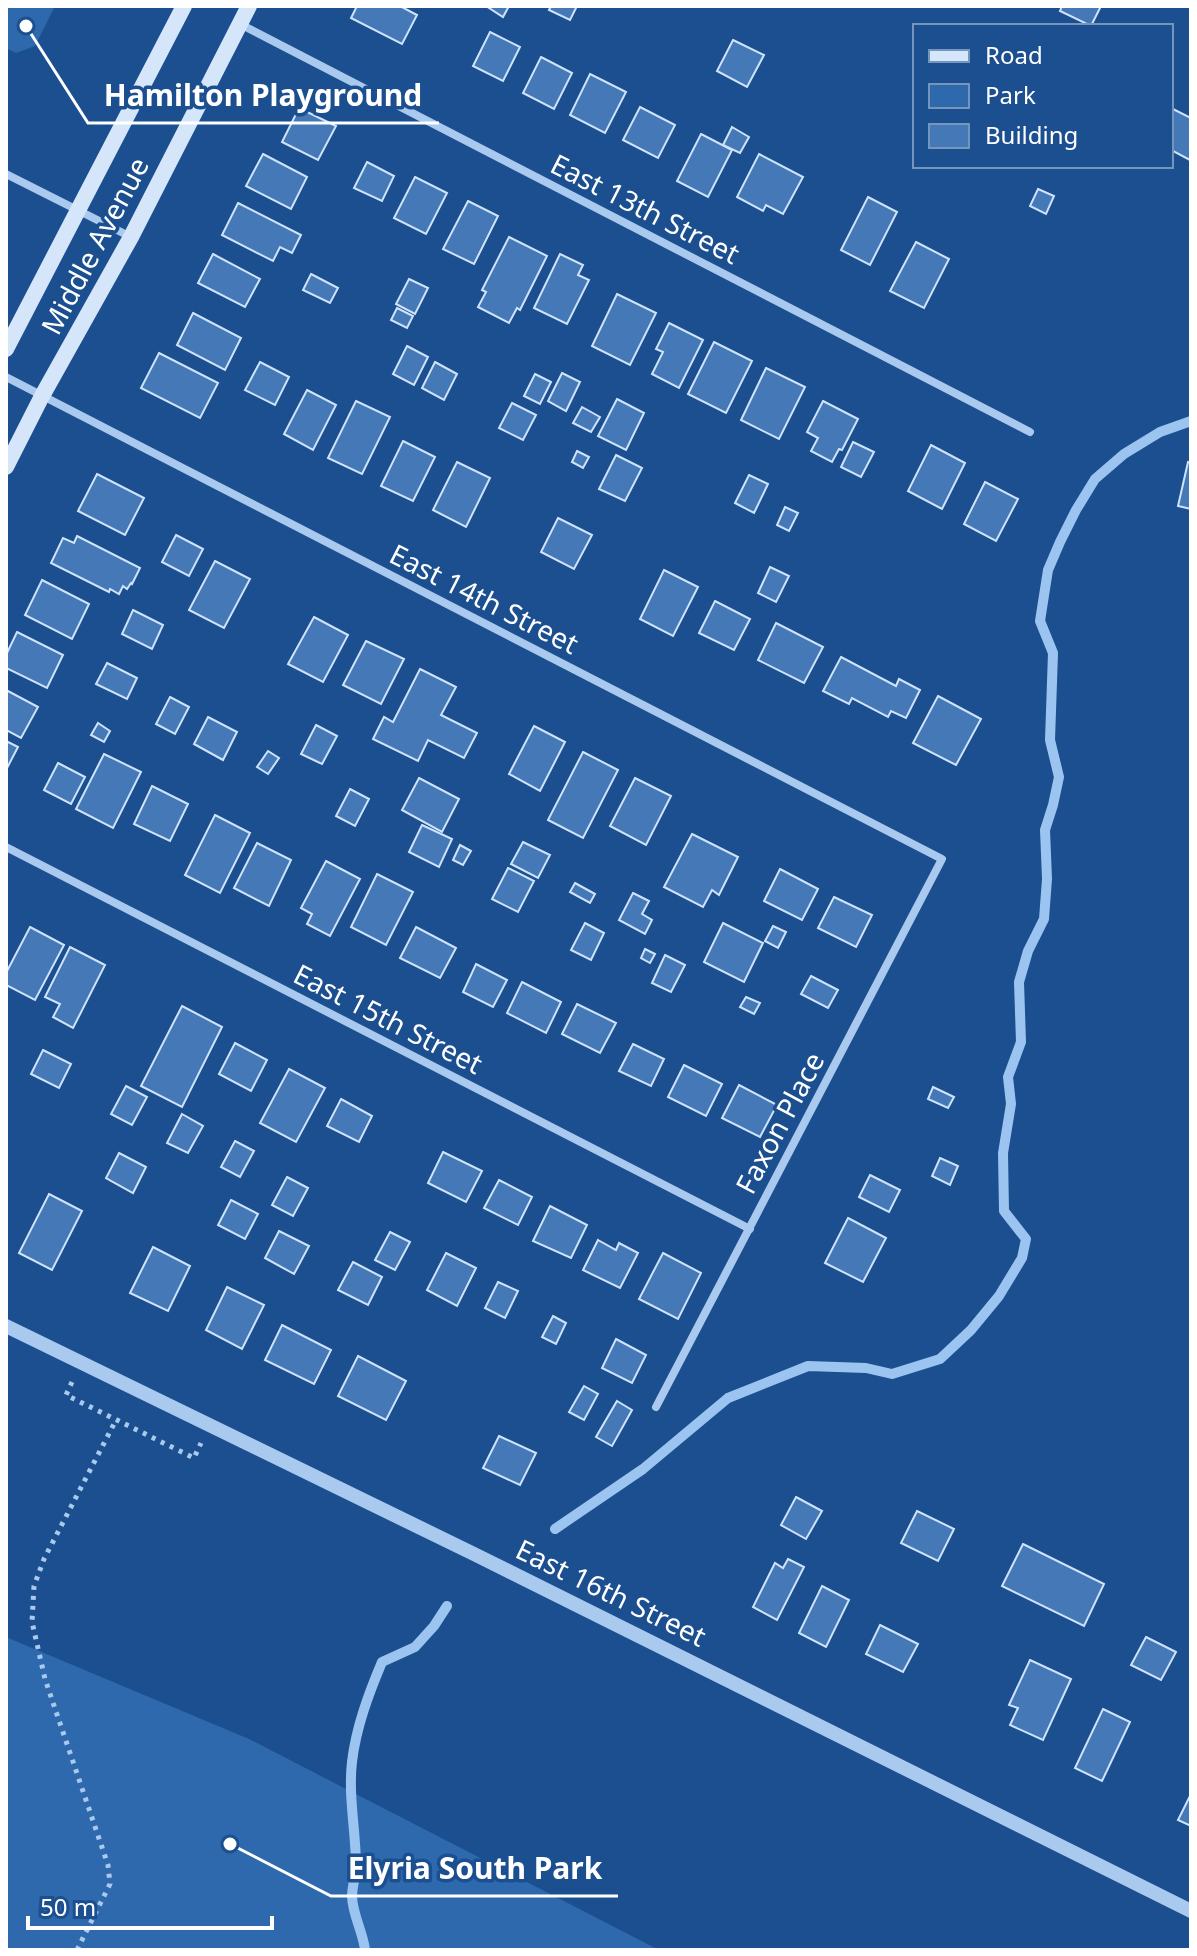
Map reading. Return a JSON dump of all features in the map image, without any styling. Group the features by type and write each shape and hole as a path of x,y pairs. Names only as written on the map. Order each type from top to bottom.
{"main road":[{"name":"Middle Avenue","path":"6,349 184,6"},
{"name":"Middle Avenue","path":"6,467 131,237 249,6"}],"street":[{"name":"East 13th Street","path":"240,24 1030,432"},
{"path":"6,174 131,237"},
{"name":"East 14th Street","path":"6,377 942,859"},
{"name":"East 15th Street","path":"6,847 750,1229"},
{"name":"Faxon Place","path":"656,1407 942,859"},
{"name":"East 16th Street","path":"6,1326 566,1599 1191,1911"}],"path":[{"path":"82,1363 66,1395 194,1458 210,1425"},
{"path":"77,1950 110,1884 108,1865 45,1679 32,1622 34,1586 44,1559 116,1420"}],"green space":[{"path":"6,6 55,6 35,46 16,53 6,48"},
{"path":"6,1637 249,1739 659,1950 6,1950"}],"building":[{"path":"357,6 400,6 417,15 402,44 351,18"},
{"path":"486,6 509,6 503,17"},
{"path":"551,6 577,6 570,20 549,10"},
{"path":"1062,6 1101,6 1092,24 1060,11"},
{"path":"490,32 520,47 503,81 473,66"},
{"path":"733,40 764,55 747,87 717,71"},
{"path":"541,57 572,73 554,109 523,93"},
{"path":"590,74 626,92 605,133 570,115"},
{"path":"640,107 675,125 658,158 623,140"},
{"path":"299,108 336,126 318,160 282,142"},
{"path":"1173,109 1191,118 1190,160 1173,151"},
{"path":"732,127 749,137 740,153 723,145"},
{"path":"701,134 732,150 708,197 677,181"},
{"path":"263,154 307,177 291,209 246,186"},
{"path":"759,154 803,177 783,214 766,205 763,211 737,197"},
{"path":"367,162 394,176 382,201 354,188"},
{"path":"415,177 447,193 426,234 394,218"},
{"path":"1038,189 1054,196 1046,214 1030,206"},
{"path":"868,197 897,212 870,265 841,250"},
{"path":"468,201 498,216 474,264 443,249"},
{"path":"238,203 301,235 292,253 280,247 273,261 222,235"},
{"path":"509,237 547,256 520,310 517,308 509,323 478,307 486,292 482,290"},
{"path":"916,242 949,259 924,308 890,291"},
{"path":"213,254 260,279 245,307 198,283"},
{"path":"560,254 583,265 578,275 589,280 567,324 534,308"},
{"path":"311,274 338,288 330,303 303,290"},
{"path":"409,279 428,288 415,314 396,304"},
{"path":"617,294 656,313 630,365 592,346"},
{"path":"397,308 413,316 407,328 391,320"},
{"path":"193,313 241,338 225,370 177,345"},
{"path":"669,323 703,340 679,388 652,374 663,352 656,349"},
{"path":"714,342 752,361 726,413 688,394"},
{"path":"407,346 428,357 414,385 393,374"},
{"path":"159,353 218,383 200,418 141,388"},
{"path":"260,362 289,377 275,405 245,390"},
{"path":"435,362 457,374 444,400 422,388"},
{"path":"766,368 805,387 779,439 741,420"},
{"path":"562,373 580,382 566,411 548,401"},
{"path":"535,374 551,382 540,404 524,396"},
{"path":"307,390 336,405 313,450 284,434"},
{"path":"617,399 644,413 626,450 598,436"},
{"path":"356,401 390,417 362,474 328,458"},
{"path":"823,401 858,419 832,462 811,451 818,438 807,432"},
{"path":"512,403 536,415 523,440 499,428"},
{"path":"582,407 600,417 591,432 573,423"},
{"path":"403,441 435,457 413,501 381,486"},
{"path":"853,442 874,452 861,477 841,467"},
{"path":"931,445 965,463 942,509 908,491"},
{"path":"577,451 589,457 583,468 572,462"},
{"path":"616,455 642,468 625,501 599,489"},
{"path":"457,462 490,478 466,527 433,510"},
{"path":"1188,462 1191,463 1191,509 1178,506"},
{"path":"97,474 144,498 125,535 78,511"},
{"path":"749,475 768,484 754,513 735,503"},
{"path":"985,482 1018,499 996,541 964,524"},
{"path":"785,507 798,513 789,531 777,525"},
{"path":"558,518 592,535 574,569 541,552"},
{"path":"176,535 203,549 189,576 162,562"},
{"path":"77,536 140,568 132,584 127,589 123,586 119,594 110,589 109,592 51,563 63,538 74,543"},
{"path":"215,561 250,579 224,628 189,610"},
{"path":"770,567 789,576 776,602 758,593"},
{"path":"664,570 698,587 673,636 640,619"},
{"path":"42,580 89,604 72,639 25,615"},
{"path":"715,601 750,619 734,650 699,633"},
{"path":"133,610 163,625 152,649 122,634"},
{"path":"314,617 348,635 323,682 288,664"},
{"path":"776,623 823,647 804,683 758,660"},
{"path":"17,632 63,655 47,688 6,668 6,655"},
{"path":"366,641 404,659 381,704 343,685"},
{"path":"841,657 896,686 899,679 920,690 906,718 891,711 888,717 852,698 849,704 823,691"},
{"path":"107,663 137,678 127,699 96,684"},
{"path":"420,669 456,687 441,715 477,733 464,758 428,740 418,761 373,739 384,717 393,722"},
{"path":"6,690 38,707 21,738 6,730"},
{"path":"938,696 981,719 956,765 913,743"},
{"path":"170,697 189,707 175,734 156,724"},
{"path":"208,717 237,732 223,760 194,744"},
{"path":"98,723 110,731 104,742 91,735"},
{"path":"316,725 337,736 322,764 301,754"},
{"path":"534,726 565,742 540,791 509,774"},
{"path":"6,741 18,747 6,770"},
{"path":"268,751 279,758 268,774 257,767"},
{"path":"583,752 618,770 583,838 548,820"},
{"path":"104,754 141,772 113,828 76,809"},
{"path":"58,763 85,777 71,804 44,790"},
{"path":"419,778 459,799 442,832 402,810"},
{"path":"635,778 671,796 646,845 610,826"},
{"path":"152,786 188,804 170,841 134,824"},
{"path":"350,789 369,799 355,826 336,816"},
{"path":"215,815 250,833 220,893 185,875"},
{"path":"422,825 452,839 439,867 409,852"},
{"path":"692,834 738,857 719,895 712,890 703,907 664,887"},
{"path":"523,842 550,855 538,878 511,864"},
{"path":"257,843 291,860 269,906 234,888"},
{"path":"460,845 471,851 463,865 453,860"},
{"path":"326,861 360,879 330,936 307,924 312,914 301,908"},
{"path":"508,868 534,881 518,912 492,899"},
{"path":"780,869 818,889 802,920 764,901"},
{"path":"377,874 413,892 386,945 351,927"},
{"path":"575,883 595,894 590,903 570,892"},
{"path":"633,893 649,901 642,914 652,920 645,934 619,920"},
{"path":"834,897 872,915 856,947 818,928"},
{"path":"585,923 604,933 591,960 571,950"},
{"path":"723,923 763,943 744,982 704,962"},
{"path":"773,926 786,932 778,948 765,941"},
{"path":"30,927 64,945 35,1000 6,985 6,973"},
{"path":"416,927 456,948 440,978 400,958"},
{"path":"70,947 105,965 73,1028 53,1017 60,1004 45,997"},
{"path":"645,949 655,954 650,963 641,958"},
{"path":"665,955 685,965 671,992 652,983"},
{"path":"476,964 507,980 493,1007 463,992"},
{"path":"811,976 838,990 828,1008 801,994"},
{"path":"522,982 561,1002 546,1033 507,1013"},
{"path":"746,997 760,1003 754,1014 740,1007"},
{"path":"577,1004 616,1023 600,1053 562,1034"},
{"path":"182,1006 222,1027 182,1107 141,1086"},
{"path":"235,1043 267,1060 251,1091 219,1074"},
{"path":"633,1044 664,1059 651,1086 619,1071"},
{"path":"43,1050 71,1064 59,1088 31,1074"},
{"path":"684,1065 722,1084 706,1116 668,1097"},
{"path":"289,1069 325,1088 296,1142 260,1123"},
{"path":"739,1085 777,1105 760,1137 722,1118"},
{"path":"126,1086 147,1097 132,1125 111,1114"},
{"path":"933,1087 954,1097 948,1108 928,1099"},
{"path":"341,1099 372,1116 359,1142 327,1126"},
{"path":"182,1114 203,1126 188,1153 167,1143"},
{"path":"235,1141 254,1151 240,1177 221,1167"},
{"path":"443,1152 482,1171 466,1202 428,1183"},
{"path":"119,1153 146,1167 133,1193 106,1178"},
{"path":"940,1158 958,1166 950,1185 932,1176"},
{"path":"870,1175 900,1190 889,1212 859,1197"},
{"path":"287,1177 308,1188 293,1216 272,1205"},
{"path":"499,1180 532,1197 518,1225 484,1208"},
{"path":"49,1194 82,1211 52,1270 19,1253"},
{"path":"231,1200 258,1214 245,1239 218,1225"},
{"path":"550,1206 587,1225 571,1258 533,1241"},
{"path":"848,1218 886,1238 863,1282 825,1263"},
{"path":"279,1231 309,1246 294,1274 265,1258"},
{"path":"390,1232 410,1242 395,1270 375,1260"},
{"path":"598,1240 616,1250 619,1243 638,1253 620,1288 583,1270"},
{"path":"153,1247 190,1266 168,1311 130,1293"},
{"path":"446,1253 476,1268 457,1306 427,1290"},
{"path":"663,1253 701,1273 678,1319 639,1299"},
{"path":"353,1262 382,1277 368,1305 338,1290"},
{"path":"498,1282 518,1291 505,1318 485,1308"},
{"path":"227,1287 264,1305 242,1349 206,1330"},
{"path":"553,1316 566,1323 556,1344 542,1337"},
{"path":"282,1325 331,1350 314,1384 265,1360"},
{"path":"616,1339 646,1355 632,1383 602,1368"},
{"path":"358,1356 406,1381 386,1420 338,1396"},
{"path":"584,1386 598,1394 584,1420 569,1412"},
{"path":"617,1401 632,1410 612,1446 596,1437"},
{"path":"499,1436 536,1453 520,1485 483,1468"},
{"path":"796,1497 822,1511 806,1539 781,1525"},
{"path":"917,1511 954,1529 938,1561 901,1543"},
{"path":"1023,1544 1104,1584 1084,1626 1002,1586"},
{"path":"788,1559 804,1567 777,1620 753,1607 775,1563 783,1568"},
{"path":"822,1586 849,1600 826,1647 799,1633"},
{"path":"880,1625 918,1644 903,1672 866,1654"},
{"path":"1146,1637 1176,1652 1161,1680 1131,1665"},
{"path":"1030,1660 1071,1679 1043,1740 1010,1725 1018,1708 1009,1705"},
{"path":"1103,1709 1130,1722 1102,1781 1075,1768"},
{"path":"1191,1794 1191,1826 1178,1820"}],"waterway":[{"path":"555,1529 643,1469 728,1398 808,1366 866,1368 892,1374 940,1359 971,1330 999,1296 1022,1258 1026,1239 1004,1211 1003,1153 1011,1104 1008,1077 1021,1042 1019,982 1028,951 1044,919 1047,879 1045,830 1059,777 1050,740 1053,653 1040,621 1048,570 1076,510 1095,479 1124,454 1160,432 1191,421"},
{"path":"365,1950 352,1897 356,1866 351,1775 357,1736 382,1662 415,1647 447,1606"}],"place":[{"name":"Hamilton Playground","path":"26,26"},
{"name":"Elyria South Park","path":"230,1844"}]}
